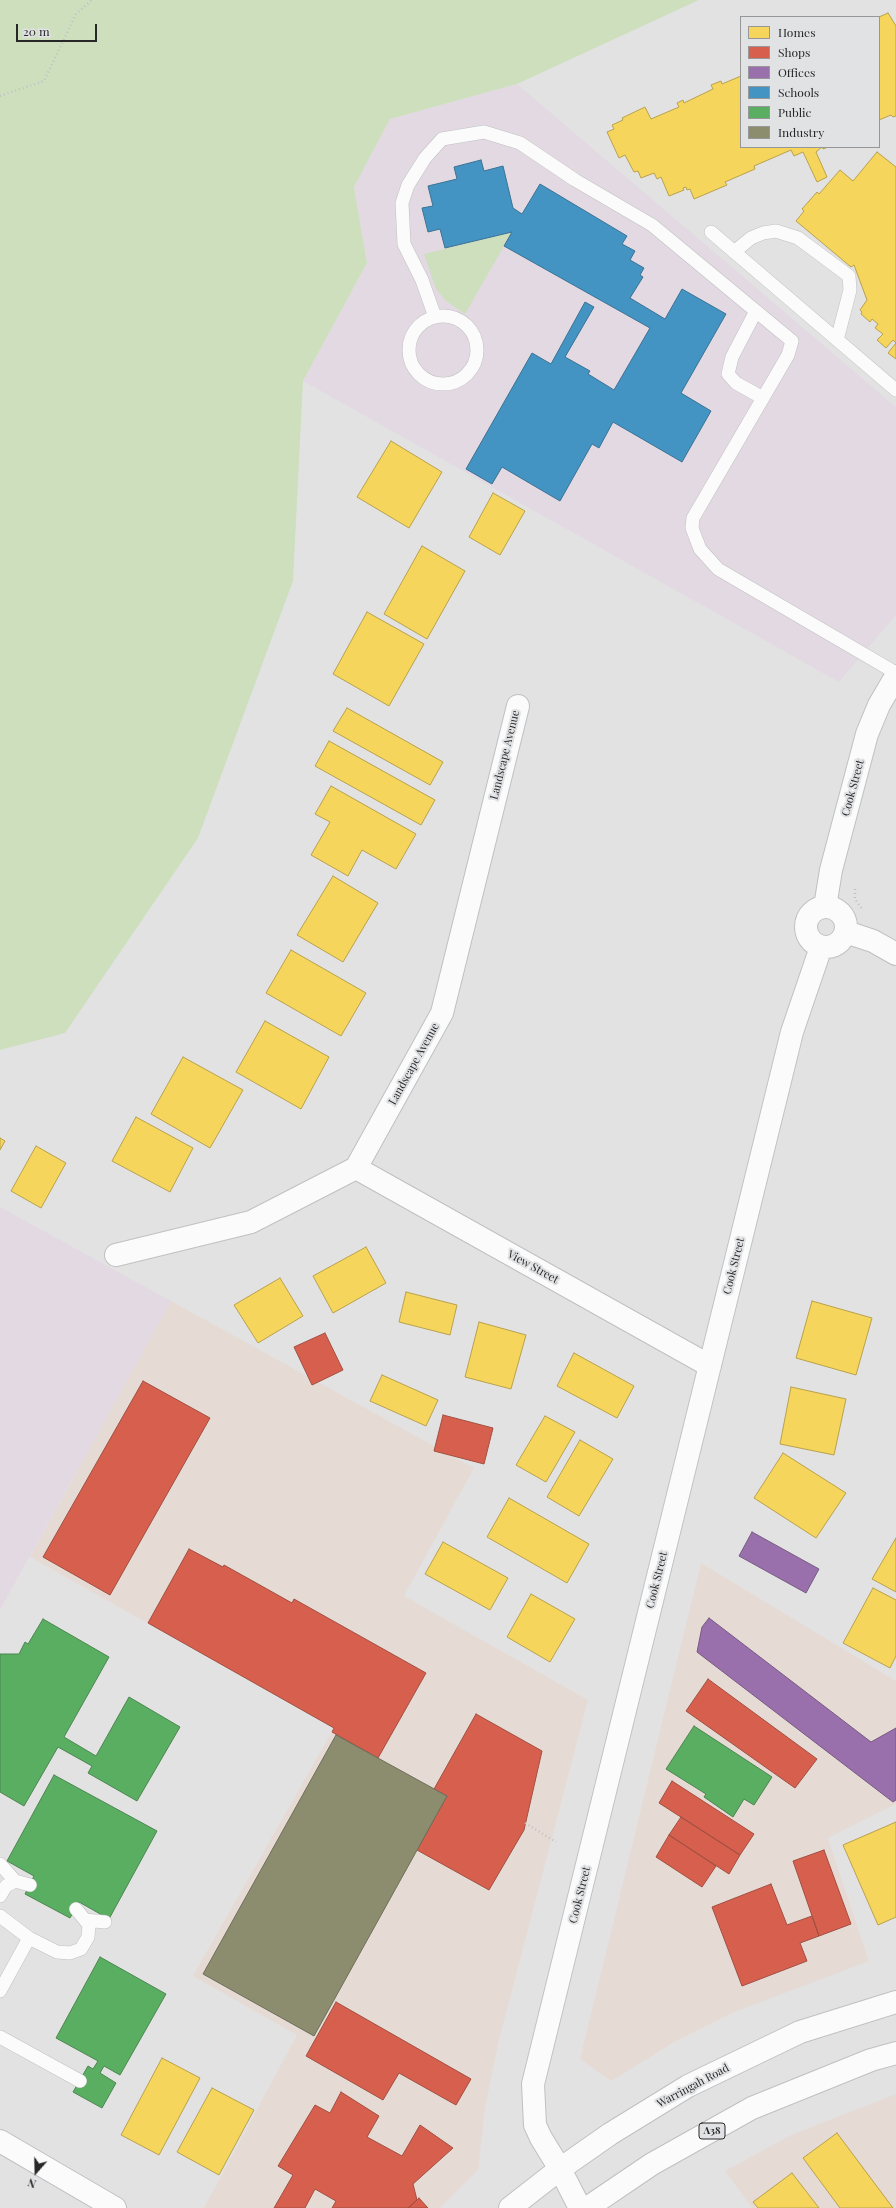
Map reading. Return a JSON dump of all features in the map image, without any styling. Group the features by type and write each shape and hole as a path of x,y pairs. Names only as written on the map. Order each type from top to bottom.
{"main road":[{"name":"Cook Street","path":"825,907 831,870 867,734 879,705 896,676"},
{"name":"Landscape Avenue","path":"356,1168 442,1013 518,706"},
{"path":"825,907 832,908 842,914 845,920 846,932 844,937 834,946 821,947 815,945 806,935 806,922 813,911 825,907"},
{"path":"846,932 873,941 896,954"},
{"name":"Cook Street","path":"580,2208 560,2168 541,2138 535,2125 533,2084 792,1032 821,947"},
{"path":"116,1256 251,1222 356,1168"},
{"name":"View Street","path":"356,1168 710,1366"},
{"name":"Warringah Road","path":"510,2208 560,2168 610,2134 688,2086 800,2032 896,2002"},
{"name":"A38","path":"587,2208 652,2164 752,2108 871,2060 896,2053"},
{"path":"0,2141 115,2208"}],"lane":[{"path":"435,317 422,280 404,244 402,203 408,185 425,158 442,139 484,132 520,143 575,180 652,225 792,340 788,355 693,518 692,528 700,549 718,569 896,673"},
{"path":"734,252 751,238 763,233 776,231 798,238 848,276 850,290 837,340"},
{"path":"711,232 896,390"},
{"path":"756,311 732,357 728,374 736,383 763,398"},
{"path":"447,316 458,319 468,326 475,336 478,348 477,359 471,370 463,378 452,383 440,384 428,381 419,374 412,364 409,352 410,341 416,330 424,321 435,317 447,316"},
{"path":"0,1864 15,1881 30,1885"},
{"path":"0,1896 6,1886 15,1881"},
{"path":"0,1916 29,1938 57,1952 70,1953 81,1949 88,1937 89,1925 76,1909"},
{"path":"85,1920 105,1922"},
{"path":"0,1991 29,1938"},
{"path":"0,2037 80,2081"}],"path":[{"path":"0,96 44,81 76,14 92,0"},
{"path":"525,1823 556,1842"}],"shaded area":[{"path":"517,84 896,407 896,615 839,682 303,381 367,263 354,187 390,119"},
{"path":"0,1207 171,1301 0,1610"},
{"path":"171,1301 474,1468 404,1596 588,1700 498,2044 485,2108 478,2170 440,2208 204,2208 297,2035 193,1976 334,1728 30,1557"},
{"path":"701,1563 896,1681 896,1804 828,1838 869,1961 732,2013 676,2041 611,2081 580,2059"},
{"path":"896,2094 896,2208 752,2208 725,2171 791,2135"}],"green space":[{"path":"0,0 699,0 517,84 390,119 354,187 367,263 303,381 293,581 198,838 65,1033 0,1050"},
{"path":"512,232 465,314 446,301 436,289 424,254"}],"building: Homes":[{"path":"888,13 896,26 896,116 893,117 891,115 880,120 880,17"},
{"path":"740,76 740,148 821,148 816,152 827,177 817,182 803,152 794,156 791,150 754,166 755,169 725,182 727,185 694,199 690,189 687,190 686,187 683,188 684,190 669,196 661,177 657,179 654,173 641,178 638,171 634,172 625,155 619,158 607,132 614,129 612,125 623,120 622,118 645,107 651,119 679,107 677,103 683,100 684,103 713,89 711,85 721,81 722,84"},
{"path":"877,152 896,167 896,343 893,340 886,348 877,340 883,334 875,328 878,324 872,319 870,322 861,314 862,312 860,310 867,300 854,265 851,267 796,221 804,211 802,209 817,192 819,194 840,170 853,181"},
{"path":"896,343 896,359 888,353"},
{"path":"391,441 442,472 409,528 357,497"},
{"path":"493,493 525,511 500,555 469,537"},
{"path":"422,546 465,571 427,639 384,614"},
{"path":"367,612 424,644 389,706 333,674"},
{"path":"347,708 443,762 430,785 333,731"},
{"path":"329,741 435,800 421,825 315,766"},
{"path":"331,786 416,834 396,869 362,850 348,876 311,855 330,822 315,814"},
{"path":"333,876 378,903 343,962 297,935"},
{"path":"291,950 366,993 341,1036 266,993"},
{"path":"265,1021 329,1057 301,1109 236,1072"},
{"path":"183,1057 243,1090 210,1148 151,1114"},
{"path":"136,1117 193,1148 170,1192 112,1161"},
{"path":"0,1138 5,1141 0,1150"},
{"path":"36,1146 66,1163 41,1208 11,1191"},
{"path":"366,1247 386,1283 333,1313 313,1276"},
{"path":"280,1278 303,1316 258,1343 234,1305"},
{"path":"406,1292 457,1305 450,1335 399,1322"},
{"path":"812,1301 872,1318 856,1375 796,1358"},
{"path":"479,1322 526,1335 511,1389 465,1377"},
{"path":"574,1353 634,1386 617,1418 557,1386"},
{"path":"382,1375 438,1400 426,1426 370,1401"},
{"path":"791,1387 846,1399 834,1455 780,1444"},
{"path":"545,1416 575,1432 546,1482 516,1465"},
{"path":"580,1440 613,1459 579,1516 547,1497"},
{"path":"783,1453 846,1493 816,1538 754,1498"},
{"path":"509,1498 589,1544 567,1583 487,1537"},
{"path":"896,1538 896,1592 872,1579"},
{"path":"443,1542 508,1578 490,1610 425,1574"},
{"path":"873,1588 896,1600 896,1656 890,1668 843,1643"},
{"path":"531,1594 575,1619 550,1662 507,1637"},
{"path":"896,1822 896,1917 878,1925 843,1845"},
{"path":"162,2058 200,2078 159,2155 121,2135"},
{"path":"212,2088 254,2110 219,2175 177,2152"},
{"path":"837,2133 893,2208 840,2208 803,2158"},
{"path":"792,2173 819,2208 758,2208 753,2202"}],"building: Shops":[{"path":"325,1333 343,1370 312,1385 294,1347"},
{"path":"143,1381 210,1418 110,1595 43,1557"},
{"path":"443,1415 493,1428 484,1464 434,1451"},
{"path":"189,1549 223,1567 224,1565 292,1603 294,1599 426,1673 378,1758 332,1732 334,1728 148,1623"},
{"path":"708,1679 817,1759 795,1788 686,1711"},
{"path":"476,1714 542,1751 524,1830 489,1890 417,1850 447,1796 434,1789"},
{"path":"672,1781 754,1834 740,1855 659,1803"},
{"path":"681,1817 740,1855 729,1874 669,1835"},
{"path":"669,1835 716,1866 702,1887 656,1857"},
{"path":"824,1850 851,1924 819,1936 793,1861"},
{"path":"771,1884 787,1925 812,1916 819,1936 800,1943 807,1961 742,1986 712,1907"},
{"path":"336,2002 471,2079 456,2105 399,2073 383,2100 306,2056"},
{"path":"341,2092 379,2116 367,2137 402,2156 420,2125 453,2148 413,2184 417,2200 408,2208 332,2208 336,2201 315,2189 305,2208 274,2208 293,2175 278,2166 315,2105 330,2113"},
{"path":"419,2198 428,2208 408,2208 417,2200"}],"building: Offices":[{"path":"752,1532 819,1569 806,1593 739,1556"},
{"path":"709,1618 871,1742 896,1728 896,1800 893,1802 697,1652 702,1627"}],"building: Schools":[{"path":"481,160 484,171 503,166 513,208 522,214 540,184 627,236 622,244 635,251 630,260 644,268 640,275 643,277 630,298 665,319 682,289 726,314 681,393 711,411 682,462 613,422 599,448 592,444 560,501 502,467 492,484 466,469 532,353 551,364 585,302 594,307 565,357 590,371 588,374 614,390 650,328 504,246 512,232 445,248 440,229 428,232 422,208 433,206 428,186 457,179 454,167"}],"building: Public":[{"path":"43,1619 109,1657 64,1737 96,1756 129,1697 180,1727 137,1801 88,1773 92,1766 58,1747 24,1806 0,1792 0,1654 19,1654 25,1642 28,1644"},
{"path":"694,1726 772,1777 754,1805 744,1799 733,1817 704,1797 706,1794 666,1769"},
{"path":"54,1775 157,1831 109,1919 79,1902 70,1918 25,1894 34,1876 7,1861"},
{"path":"100,1957 166,1994 120,2075 104,2066 100,2073 116,2083 102,2108 73,2092 88,2066 93,2069 98,2061 56,2038"}],"building: Industry":[{"path":"336,1735 447,1796 314,2036 203,1974"}]}
